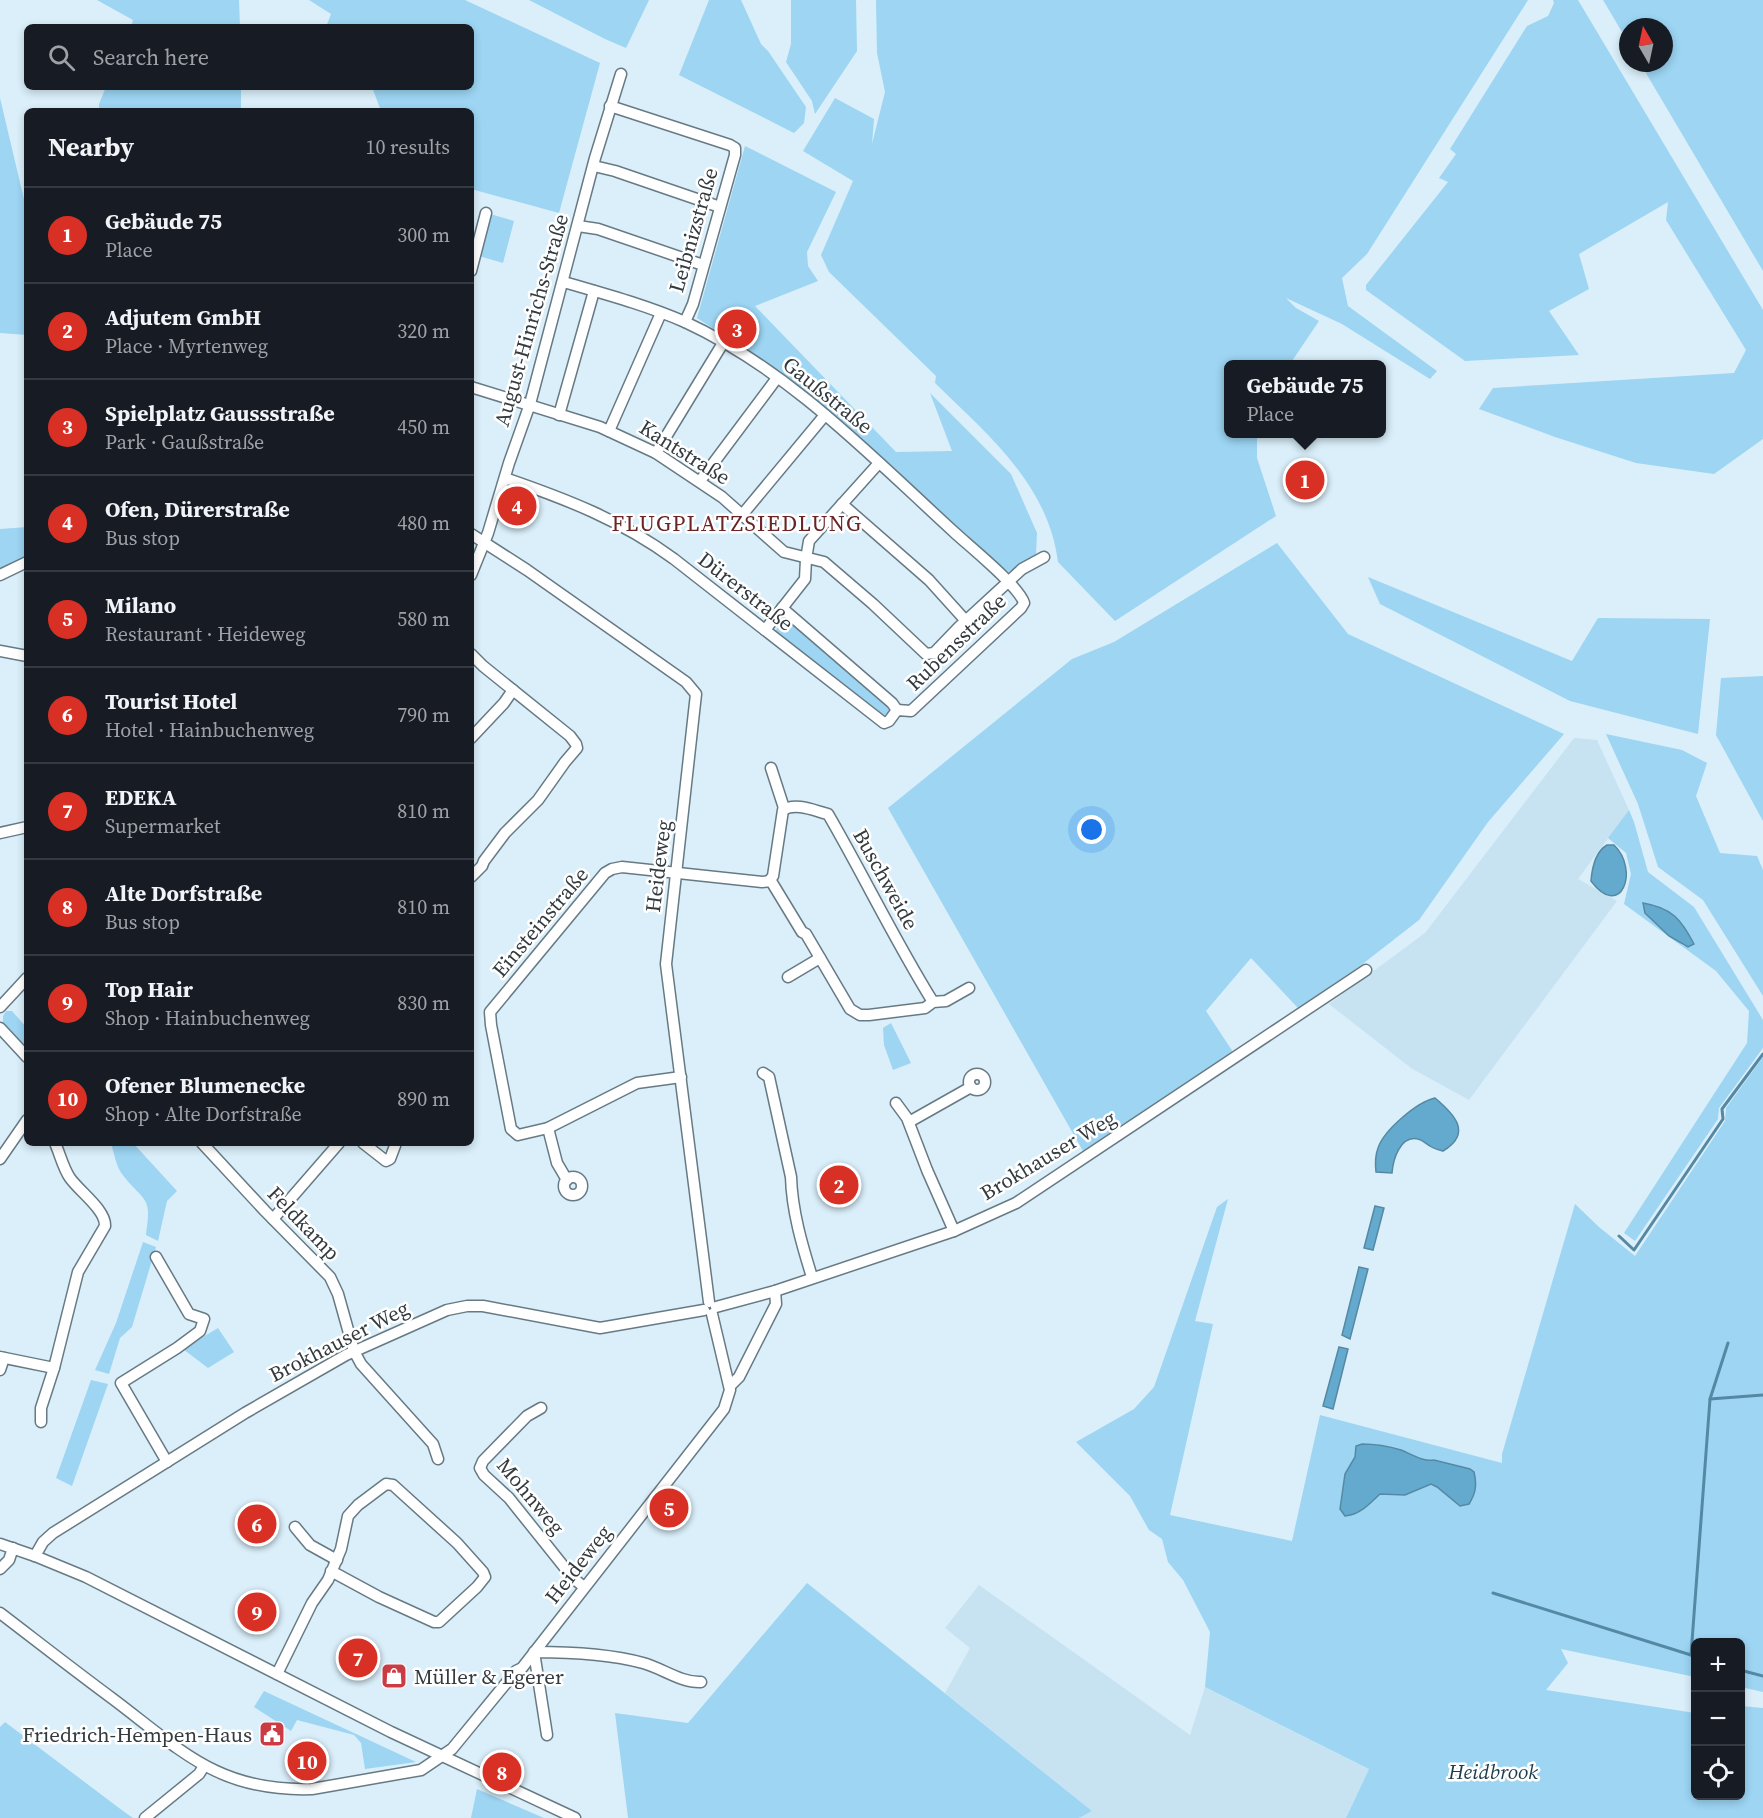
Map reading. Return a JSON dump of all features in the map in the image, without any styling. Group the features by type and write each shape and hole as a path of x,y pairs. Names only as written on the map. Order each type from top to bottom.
{"street":[{"name":"August-Hinrichs-Straße","path":"474,567 530,404 610,106 621,74"},
{"name":"Leibnizstraße","path":"610,106 735,148 693,304 685,322"},
{"path":"594,166 720,207"},
{"path":"474,245 486,213"},
{"path":"579,226 598,229 703,265"},
{"name":"Gaußstraße","path":"564,282 685,322 723,343 777,378 825,415 879,463 1008,583 1021,596 1024,603"},
{"path":"559,415 594,291"},
{"path":"609,431 661,313"},
{"path":"656,453 723,343"},
{"path":"700,481 777,378"},
{"name":"Kantstraße","path":"474,388 609,431 656,453 700,481 742,514 784,552 824,562 926,654 934,653 966,621"},
{"path":"742,514 825,415"},
{"path":"765,630 805,579 809,541 879,463"},
{"name":"Dürerstraße","path":"505,478 597,512 642,537 666,553 878,720 886,723"},
{"path":"842,504 929,580 966,621 1022,569 1044,557"},
{"path":"474,536 484,542"},
{"name":"Heideweg","path":"0,1614 185,1755 233,1779 286,1789 312,1789 417,1772 452,1749 516,1671 522,1668 722,1412 729,1398 730,1386 710,1308 666,964 696,704 695,691 686,682 484,542"},
{"path":"0,575 24,563"},
{"name":"Rubensstraße","path":"886,723 895,716 897,710 911,711 1024,603"},
{"path":"782,608 892,703 897,710"},
{"path":"0,651 24,655"},
{"path":"474,657 570,736 577,748 538,800 505,834 474,874"},
{"path":"474,735 513,690"},
{"path":"769,881 773,876 781,814 784,808 771,768"},
{"name":"Buschweide","path":"784,808 801,807 828,814 933,1002"},
{"path":"0,833 24,828"},
{"name":"Einsteinstraße","path":"676,873 622,867 609,870 489,1015 512,1131 520,1135 548,1128 637,1083 681,1077"},
{"path":"676,873 769,881 774,884 850,1009 860,1015 925,1008 933,1002 946,1001 969,988"},
{"path":"788,977 820,958"},
{"name":"Brokhauser Weg","path":"35,1556 42,1542 52,1533 245,1413 354,1351 447,1310 483,1306 600,1328 710,1308 775,1291 954,1230 1016,1203 1366,969"},
{"path":"0,1007 24,981"},
{"path":"0,1028 24,1054"},
{"path":"764,1072 769,1077 791,1177 791,1190 803,1248 812,1277"},
{"path":"909,1122 970,1087"},
{"path":"896,1103 909,1122 927,1170 954,1230"},
{"path":"0,1159 24,1124"},
{"path":"548,1128 557,1163 567,1180"},
{"path":"41,1422 42,1408 78,1272 103,1230 105,1222 98,1208 70,1178 56,1146"},
{"name":"Feldkamp","path":"205,1146 273,1220 330,1277 338,1293 354,1351 364,1367 433,1444 438,1459"},
{"path":"273,1220 336,1146"},
{"path":"367,1146 386,1161 390,1159 395,1146"},
{"path":"156,1257 189,1314 204,1319 200,1331 121,1383 167,1462"},
{"name":"Heideweg","path":"730,1386 739,1377 776,1304 775,1291"},
{"path":"0,1370 2,1357 54,1368"},
{"name":"Mohnweg","path":"541,1408 527,1416 483,1461 480,1468 484,1475 524,1515 573,1578 584,1587"},
{"path":"277,1674 312,1603 326,1583 331,1571 337,1560 350,1514 384,1485 390,1483 457,1543 485,1577 460,1604 456,1605 439,1622 434,1622 379,1597 331,1571"},
{"path":"295,1527 310,1545 337,1560"},
{"path":"0,1544 86,1577 442,1756 575,1818"},
{"path":"0,1569 9,1560 13,1548"},
{"path":"547,1735 534,1652 631,1660 659,1668 693,1682 701,1682"},
{"path":"145,1818 199,1774 204,1766"}],"shaded area":[{"path":"1574,738 1597,740 1629,810 1578,879 1617,901 1469,1100 1411,1068 1329,1004 1425,933"},
{"path":"1607,845 1614,845 1622,855 1626,867 1624,887 1618,894 1611,896 1602,892 1591,881 1597,856"},
{"path":"1643,903 1661,908 1674,916 1685,928 1694,944 1688,947 1669,936 1645,913"},
{"path":"1435,1098 1454,1117 1457,1124 1459,1131 1452,1144 1443,1151 1420,1140 1406,1141 1399,1150 1392,1173 1376,1172 1377,1151 1387,1133 1419,1105"},
{"path":"1375,1206 1384,1208 1373,1250 1364,1248"},
{"path":"1359,1267 1368,1269 1350,1339 1342,1335"},
{"path":"1339,1347 1348,1349 1333,1409 1323,1406"},
{"path":"1362,1444 1391,1447 1421,1459 1470,1469 1474,1472 1475,1489 1469,1504 1460,1506 1431,1484 1405,1495 1380,1494 1360,1511 1345,1516 1340,1509 1345,1474 1355,1457 1356,1446"},
{"path":"979,1585 1190,1735 1205,1687 1369,1769 1346,1818 1079,1818 1092,1811 945,1693 970,1648 945,1628"}],"green space":[{"path":"97,0 239,0 240,24 132,24 133,20"},
{"path":"309,0 465,0 600,63 559,213 474,190 474,108 380,108 373,90 474,90 474,24 327,24 331,14"},
{"path":"529,0 649,0 626,48"},
{"path":"709,0 741,0 761,44 806,107 804,123 794,133 679,75"},
{"path":"791,0 856,0 857,51 815,114 812,101 786,62 791,44"},
{"path":"876,0 1528,0 1367,254 1342,278 1348,306 1437,371 1430,379 1342,324 1286,298 1296,308 1319,321 1293,360 1224,360 1224,438 1257,438 1257,458 1276,516 1115,621 1058,562 1052,534 1042,508 1013,463 935,383 936,376 829,272 821,255 853,181 803,151 835,98 874,119 872,144 885,92 877,53"},
{"path":"1553,0 1578,0 1763,310 1763,439 1714,474 1636,463 1479,409 1493,388 1734,373 1746,350 1666,220 1668,202 1579,254 1589,289 1549,311 1579,355 1465,361 1366,290 1366,285 1448,182 1439,178 1456,154 1450,149 1527,26 1548,16 1554,3"},
{"path":"1603,0 1763,0 1763,271 1645,72 1673,72 1673,18 1619,18 1619,27"},
{"path":"105,90 241,90 241,108 99,108"},
{"path":"0,98 24,199 24,335 0,333"},
{"path":"745,146 836,192 807,252 808,266 818,281 755,306 896,452 952,451 930,393 1011,474 1037,533 1036,555 1005,574 762,361 697,318"},
{"path":"490,214 514,221 503,263 479,256"},
{"path":"24,527 24,560 0,573 0,529"},
{"path":"1277,543 1348,634 1564,734 1488,822 1419,920 1360,966 1298,1008 1251,958 1206,1011 1233,1052 1083,1151 888,808 1072,659 1114,642"},
{"path":"1368,577 1572,661 1598,618 1710,619 1698,734 1570,701 1380,604"},
{"path":"788,615 890,705 889,711 883,716 774,632"},
{"path":"1763,676 1763,821 1716,735 1721,678"},
{"path":"1606,734 1682,750 1707,763 1696,796 1720,853 1757,856 1763,870 1763,996 1703,900 1658,867 1638,804"},
{"path":"1629,810 1648,872 1694,907 1763,1020 1763,1048 1719,1108 1718,1119 1635,1241 1624,1233 1747,1043 1749,1011 1716,971 1624,904 1631,874 1626,853 1608,838","holes":["1653,905 1678,920 1694,944 1688,947 1682,945"]},
{"path":"6,1011 12,1011 24,1025 24,1045 3,1024"},
{"path":"891,1023 911,1063 893,1070 884,1045 883,1028"},
{"name":"Heidbrook","path":"1763,1057 1763,1692 1745,1688 1745,1638 1691,1638 1691,1676 1561,1649 1568,1663 1546,1690 1691,1712 1691,1800 1745,1800 1745,1706 1763,1708 1763,1818 1346,1818 1369,1769 1205,1687 1210,1632 1183,1580 1168,1562 1162,1539 1149,1530 1130,1496 1076,1442 1134,1409 1154,1387 1217,1207 1228,1199 1195,1321 1213,1324 1170,1515 1292,1541 1320,1415 1502,1463 1502,1454 1575,1204 1635,1256 1725,1121 1726,1108"},
{"path":"112,1146 136,1146 177,1191 167,1201 158,1241 146,1235 147,1205 120,1171"},
{"path":"143,1242 156,1247 132,1327 120,1338 109,1374 95,1370 116,1323"},
{"path":"218,1328 234,1352 208,1368 183,1349"},
{"path":"91,1380 108,1384 72,1486 56,1478"},
{"path":"807,1583 1092,1811 1079,1818 628,1818 615,1713 688,1723"},
{"path":"264,1691 416,1762 365,1769 361,1743 354,1735 297,1720 291,1731 254,1707"},
{"path":"5,1722 133,1818 0,1818 0,1727"},
{"path":"477,1789 544,1818 471,1818"}],"waterway":[{"path":"1619,1236 1634,1250 1723,1119 1722,1109 1763,1054"},
{"path":"1692,1638 1710,1399 1728,1343"},
{"path":"1710,1399 1763,1395"},
{"path":"1493,1593 1691,1655"},
{"path":"1745,1671 1763,1676"}],"place":[{"name":"Spielplatz Gaussstraße","path":"737,329"},
{"name":"Gebäude 75","path":"1305,480"},
{"name":"Ofen, Dürerstraße","path":"517,506"},
{"name":"Adjutem GmbH","path":"839,1185"},
{"name":"Milano","path":"669,1508"},
{"name":"Tourist Hotel","path":"257,1524"},
{"name":"Top Hair","path":"257,1612"},
{"name":"EDEKA","path":"358,1658"},
{"name":"Müller & Egerer","path":"394,1676"},
{"name":"Friedrich-Hempen-Haus","path":"272,1734"},
{"name":"Ofener Blumenecke","path":"307,1761"},
{"name":"Alte Dorfstraße","path":"502,1772"}],"district":[{"name":"FLUGPLATZSIEDLUNG","path":"737,523"}]}
